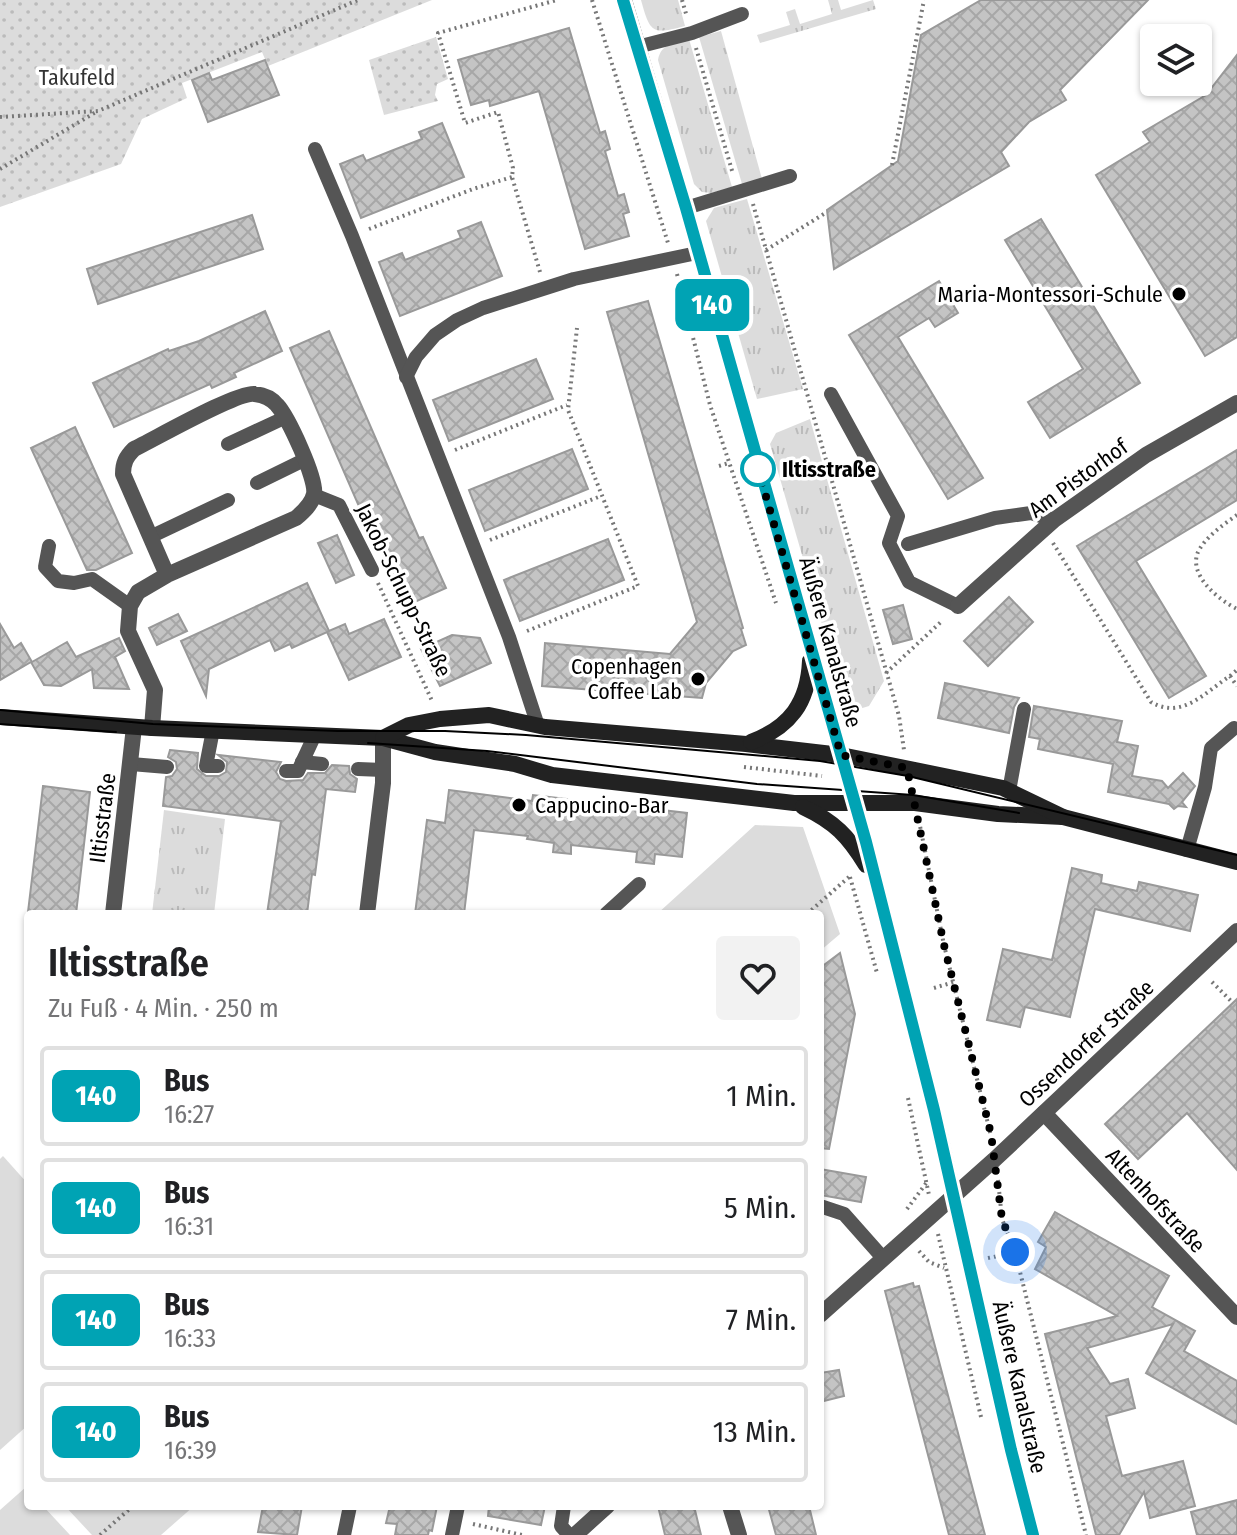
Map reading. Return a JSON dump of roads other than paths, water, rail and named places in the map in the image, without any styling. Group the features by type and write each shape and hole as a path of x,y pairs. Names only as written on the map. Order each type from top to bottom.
{"street":[{"name":"Äußere Kanalstraße","path":"624,0 855,803 1033,1535"},
{"path":"152,728 155,690 128,631 130,606 138,592 167,575 296,518 314,495 314,481 284,418 277,405 267,397 245,394 134,449 123,464 123,474 167,575"},
{"name":"Am Pistorhof","path":"958,606 1049,525 1146,455 1237,403"},
{"path":"746,744 778,730 800,703 809,674 811,651"},
{"path":"383,738 409,725 489,715 538,726 841,755 1009,791 1063,817 1237,862"},
{"path":"0,717 152,728 383,738 435,752 515,764 552,775 794,803 915,803 998,814 1063,817"},
{"name":"Iltisstraße","path":"113,910 134,727"},
{"path":"367,910 383,770 383,738"},
{"path":"794,803 835,824 854,846 876,882"},
{"name":"Ossendorfer Straße","path":"824,1311 994,1160 1237,931"},
{"name":"Altenhofstraße","path":"1044,1113 1237,1317"},
{"path":"572,1535 602,1510"},
{"path":"731,1510 739,1535"}],"lane":[{"path":"637,47 692,33 742,14"},
{"path":"315,149 509,637 538,726"},
{"path":"686,208 790,176"},
{"path":"406,377 424,345 457,320 483,308 574,279 697,253"},
{"path":"831,394 898,516 889,543 909,582 958,606"},
{"path":"228,444 284,418"},
{"path":"257,483 304,460"},
{"name":"Jakob-Schupp-Straße","path":"314,495 339,505 372,570"},
{"path":"150,537 228,500"},
{"path":"908,544 995,518 1031,513 1049,525"},
{"path":"49,546 45,567 58,581 74,583 92,579 130,606"},
{"path":"1009,791 1024,709"},
{"path":"1187,850 1205,787 1211,748 1234,728"},
{"path":"207,766 213,730"},
{"path":"286,771 298,771 312,741 312,734"},
{"path":"302,762 322,764"},
{"path":"131,764 167,767"},
{"path":"358,769 383,770"},
{"path":"610,910 639,884"},
{"path":"824,1207 844,1214 883,1258"},
{"path":"344,1535 349,1510"},
{"path":"563,1510 561,1526 572,1535"}],"tram line":[{"path":"0,710 153,724 526,735 820,761 908,776 1237,855"},
{"path":"0,724 116,732"},
{"path":"368,743 487,751 757,784 913,795 1019,813"}],"place":[{"name":"Maria-Montessori-Schule","path":"1179,294"},
{"name":"Iltisstraße","path":"758,469"},
{"name":"Copenhagen Coffee Lab","path":"698,679"},
{"name":"Cappucino-Bar","path":"519,805"}],"park label":[{"name":"Takufeld","path":"77,77"}]}
